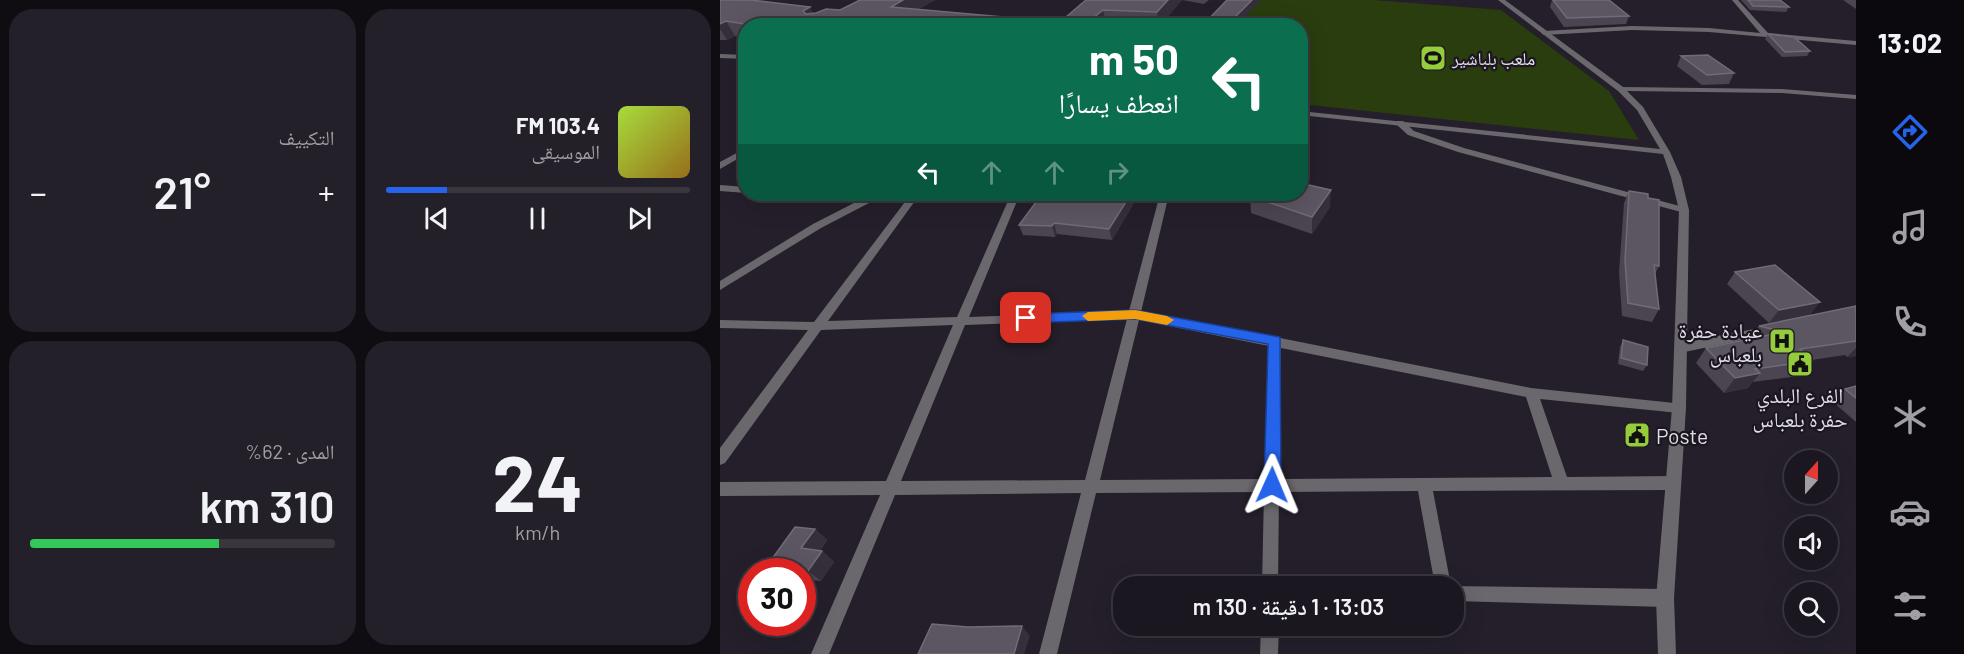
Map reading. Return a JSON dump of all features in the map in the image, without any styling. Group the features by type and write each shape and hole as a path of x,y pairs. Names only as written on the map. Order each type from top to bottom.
{"street":[{"path":"1501,0 1621,89 1640,109 1666,152 1676,177 1684,210 1679,408 1665,598 1667,654"},
{"path":"1735,0 1766,35"},
{"path":"1544,33 1632,28 1766,35 1856,43"},
{"path":"720,56 738,57"},
{"path":"1621,89 1782,91 1856,97"},
{"path":"1308,114 1666,152"},
{"path":"1400,123 1411,133 1461,150 1684,210"},
{"path":"720,166 738,155"},
{"path":"720,188 738,189"},
{"path":"720,286 817,226 866,201"},
{"path":"720,459 910,201"},
{"path":"820,654 1012,201"},
{"path":"1048,654 1163,201"},
{"path":"720,324 818,326 1135,315 1531,393 1679,408"},
{"path":"1680,348 1786,327"},
{"path":"1270,576 1275,341"},
{"path":"1531,393 1562,484"},
{"path":"720,489 1673,483"},
{"path":"1424,484 1441,576"},
{"path":"1464,593 1665,598"},
{"path":"1269,636 1269,654"}],"green space":[{"name":"ملعب بلباشير","path":"1237,0 1373,0 1501,10 1609,91 1639,140 1308,105 1308,18 1222,18"}],"building":[{"path":"720,0 751,0 810,7 803,11 806,14 826,9 840,10 860,0 903,0 891,7 1015,18 738,18 738,23 726,21 720,24"},
{"path":"1086,0 1168,0 1157,12 1103,10 1093,18 1065,18"},
{"path":"1227,0 1252,0 1234,18 1210,18"},
{"path":"1553,0 1609,0 1629,16 1567,18"},
{"path":"1748,0 1780,0 1789,7 1753,6"},
{"path":"1768,34 1794,37 1810,51 1785,52"},
{"path":"1708,55 1734,73 1707,75 1681,56"},
{"path":"1308,185 1331,190 1312,217 1265,201 1308,201"},
{"path":"1629,191 1648,194 1648,198 1659,200 1659,266 1654,265 1659,309 1628,303 1625,260"},
{"path":"1037,201 1127,201 1109,229 1054,223 1052,226 1019,225"},
{"path":"1775,265 1820,302 1779,310 1735,272"},
{"path":"1856,306 1856,341 1800,349 1812,361 1755,369 1760,373 1735,378 1706,348 1784,332 1759,326"},
{"path":"1623,340 1648,347 1647,365 1621,358"},
{"path":"1856,386 1856,398 1845,389"},
{"path":"795,527 815,529 801,548 822,551 816,560 773,558"},
{"path":"932,624 968,627 1022,626 1014,654 918,654"}],"slow traffic":[{"path":"1088,316 1135,315 1167,320"}],"place":[{"name":"ملعب بلباشير","path":"1433,58"},
{"name":"عيادة حفرة بلعباس","path":"1782,341"},
{"name":"الفرع البلدي حفرة بلعباس","path":"1800,364"},
{"name":"Poste","path":"1637,435"}],"route":[{"path":"1026,318 1135,315 1275,341 1272,485"}]}
